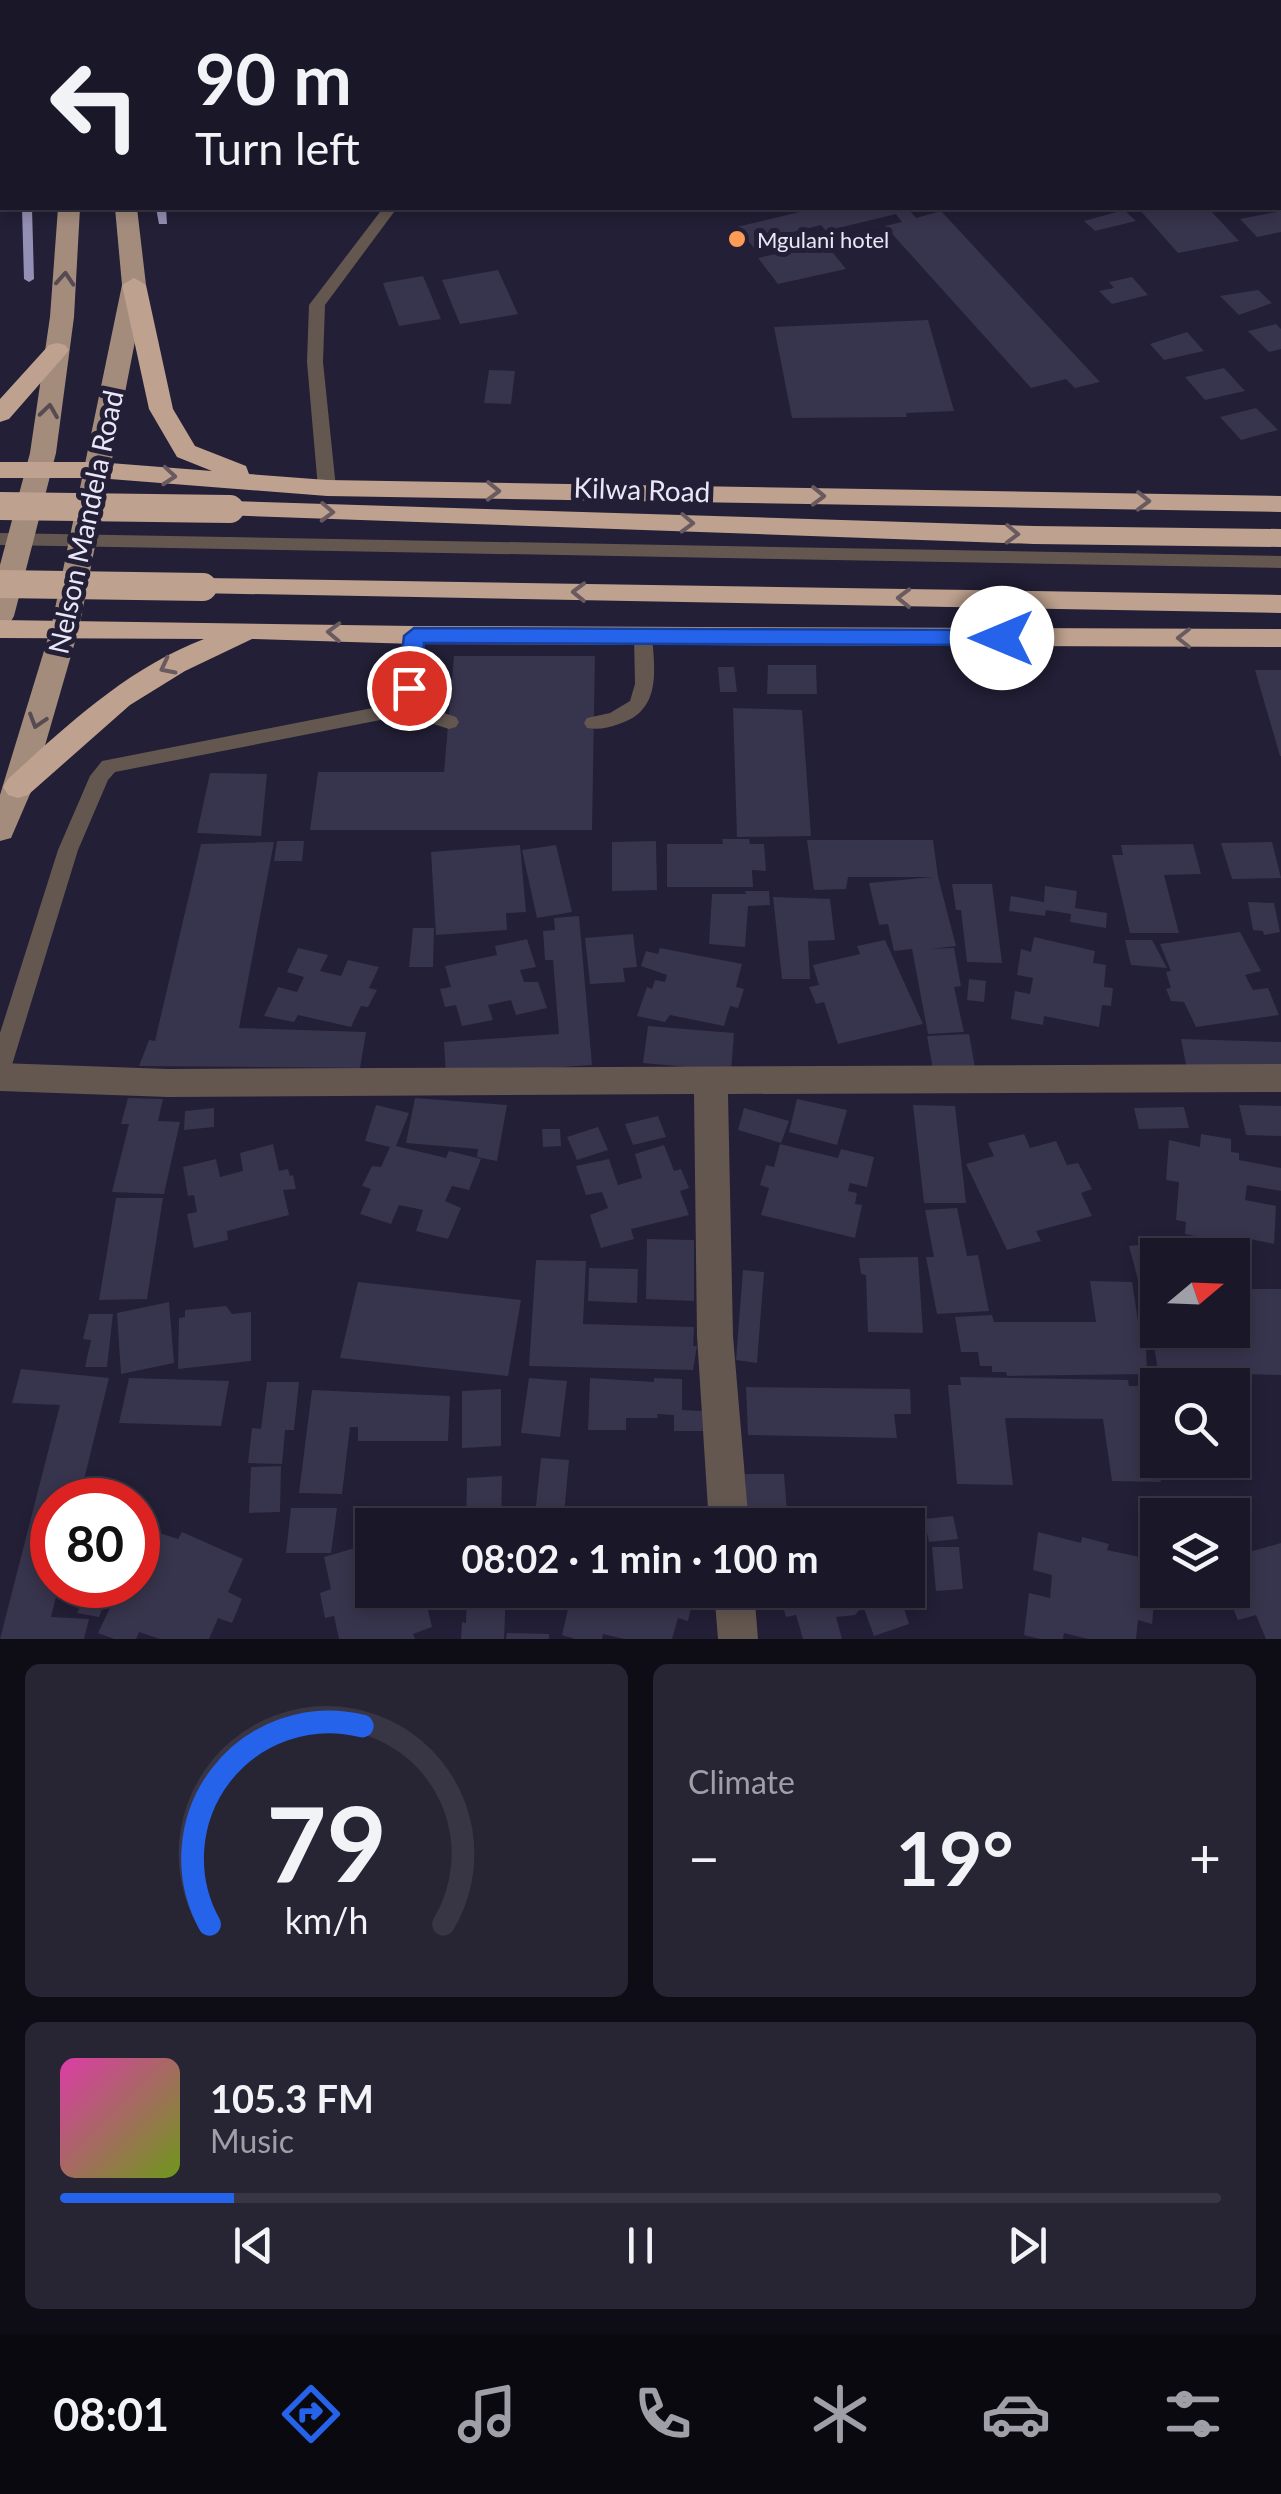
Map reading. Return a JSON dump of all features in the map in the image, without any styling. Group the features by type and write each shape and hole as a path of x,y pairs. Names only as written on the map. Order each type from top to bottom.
{"highway":[{"path":"134,284 157,396 186,451 220,468 293,487"},
{"path":"0,414 57,350"},
{"path":"0,470 97,470 327,488 1281,504"},
{"name":"Kilwa Road","path":"0,506 230,509 1034,535 1281,538"},
{"path":"0,584 1281,604"},
{"path":"0,629 256,630 414,636 1281,638"},
{"path":"18,787 104,708 156,672 206,647 256,630"}],"main road":[{"name":"Nelson Mandela Road","path":"0,616 10,539 43,453 57,350 68,210"},
{"name":"Nelson Mandela Road","path":"0,830 18,787 66,628 134,284 126,210"}],"street":[{"path":"0,1076 168,1083 1281,1078"},
{"path":"711,1083 715,1336 728,1508"},
{"path":"735,1608 738,1639"}],"lane":[{"path":"327,488 315,362 316,305 388,210"},
{"path":"10,539 1281,562"},
{"path":"407,708 414,636"},
{"path":"594,723 623,720 639,706 646,691 644,636"},
{"path":"0,1068 68,850 100,776 109,766 407,708 449,722"}],"building":[{"path":"808,210 913,210 910,211 916,218 941,211 1100,382 1075,388 1066,379 1031,388 885,226 902,222 896,214 826,231 821,225 781,235 785,240 754,248 737,227"},
{"path":"1124,210 1136,221 1095,231 1084,221"},
{"path":"1140,210 1210,210 1239,241 1178,253"},
{"path":"1281,211 1281,232 1257,237 1240,219"},
{"path":"825,243 846,269 778,284 758,258"},
{"path":"498,270 518,314 460,324 442,280"},
{"path":"423,276 441,319 399,326 383,283"},
{"path":"1132,277 1148,295 1112,304 1099,291 1114,288 1109,282"},
{"path":"1258,290 1272,303 1239,315 1220,296"},
{"path":"928,320 954,411 906,413 907,417 792,418 774,327"},
{"path":"1276,324 1281,329 1281,349 1269,352 1248,331"},
{"path":"1187,332 1204,351 1164,360 1150,344"},
{"path":"1224,368 1245,391 1205,400 1185,377"},
{"path":"489,370 515,371 511,404 484,403"},
{"path":"1256,408 1278,430 1241,440 1220,417"},
{"path":"454,656 595,656 592,830 310,830 318,772 444,772"},
{"path":"768,665 816,665 817,694 767,694"},
{"path":"718,667 734,667 737,692 720,692"},
{"path":"1255,670 1281,670 1281,756 1280,756"},
{"path":"733,708 802,710 811,836 737,837"},
{"path":"210,773 267,774 261,836 197,833"},
{"path":"722,839 749,839 750,844 764,844 766,871 752,870 753,887 667,887 667,844 723,844"},
{"path":"807,840 933,840 956,946 931,949 954,948 961,986 954,987 964,1032 928,1034 912,949 894,951 888,924 879,925 869,883 933,877 848,877 846,889 814,890"},
{"path":"277,841 304,841 302,861 274,861"},
{"path":"656,841 657,890 612,891 612,842"},
{"path":"274,842 239,1028 366,1032 360,1068 139,1066 149,1040 155,1041 201,844"},
{"path":"1272,842 1281,878 1232,879 1221,843"},
{"path":"1193,844 1201,874 1164,875 1179,933 1130,933 1112,855 1123,855 1121,845"},
{"path":"520,845 526,912 506,913 507,930 436,935 431,852"},
{"path":"556,845 572,912 537,918 522,850"},
{"path":"952,884 992,884 1002,963 967,962 961,910 956,910"},
{"path":"1045,886 1077,891 1075,908 1107,913 1106,928 1070,922 1071,914 1046,910 1045,916 1009,911 1011,896 1044,902"},
{"path":"745,891 769,891 770,905 748,906 745,947 709,944 712,894 746,894"},
{"path":"773,897 830,899 835,940 808,941 810,979 782,979"},
{"path":"1248,902 1274,903 1280,932 1264,935 1263,931 1253,930"},
{"path":"579,916 592,1065 446,1075 444,1042 559,1034 553,960 545,960 543,931 555,930 554,918"},
{"path":"413,928 434,928 433,967 409,967"},
{"path":"1240,932 1261,971 1245,975 1253,990 1268,988 1279,1015 1196,1027 1184,1002 1171,1001 1166,972 1171,971 1160,944"},
{"path":"633,934 637,967 623,968 625,982 590,984 585,938"},
{"path":"1034,937 1095,951 1093,963 1106,965 1104,987 1113,988 1111,1006 1102,1005 1099,1027 1044,1016 1043,1025 1011,1019 1015,991 1030,994 1033,978 1017,975 1021,949 1031,952"},
{"path":"527,939 536,967 520,970 524,982 538,982 547,1008 516,1015 511,1000 488,1005 493,1020 462,1026 456,1005 445,1007 440,989 451,987 445,966 497,955 495,946"},
{"path":"885,940 923,1024 838,1044 824,1002 816,1004 809,987 819,985 813,965 860,954 857,946"},
{"path":"1125,940 1152,940 1167,968 1131,965"},
{"path":"298,948 328,955 320,971 341,976 348,960 379,967 369,988 377,990 368,1007 361,1006 351,1027 298,1015 294,1022 264,1016 278,987 297,992 304,977 287,972"},
{"path":"660,948 742,964 736,987 744,989 738,1008 730,1006 724,1026 670,1015 665,1022 637,1016 647,987 652,989 655,980 665,982 667,975 641,966 646,951 658,954"},
{"path":"969,979 986,981 984,1002 967,1000"},
{"path":"648,1026 734,1033 731,1071 643,1063"},
{"path":"969,1034 976,1073 934,1075 927,1036"},
{"path":"1181,1039 1281,1042 1281,1072 1187,1070"},
{"path":"128,1098 163,1099 158,1121 180,1122 164,1194 112,1192 129,1124 121,1124"},
{"path":"415,1098 507,1105 497,1161 477,1157 478,1149 406,1143"},
{"path":"797,1099 847,1110 837,1145 789,1132"},
{"path":"376,1105 409,1113 396,1146 446,1158 449,1151 481,1159 469,1190 452,1186 445,1201 461,1208 448,1239 416,1231 423,1210 399,1205 391,1224 360,1214 371,1189 362,1186 372,1166 381,1167 390,1147 365,1141"},
{"path":"913,1105 955,1106 966,1203 924,1203"},
{"path":"1239,1105 1281,1106 1281,1136 1246,1135"},
{"path":"1184,1107 1189,1128 1139,1129 1134,1108"},
{"path":"214,1108 214,1127 184,1130 185,1111"},
{"path":"744,1108 789,1121 781,1143 738,1130"},
{"path":"658,1116 666,1137 633,1145 625,1124"},
{"path":"598,1127 608,1150 577,1160 567,1137"},
{"path":"542,1129 560,1129 561,1146 543,1147"},
{"path":"1024,1134 1030,1148 1056,1141 1067,1165 1078,1163 1092,1189 1081,1193 1092,1216 1036,1231 1041,1241 1007,1250 966,1164 994,1156 988,1143"},
{"path":"1201,1134 1231,1139 1231,1152 1239,1153 1239,1160 1281,1168 1281,1191 1247,1185 1245,1200 1276,1206 1274,1244 1236,1236 1204,1238 1185,1234 1186,1222 1176,1220 1179,1182 1166,1180 1169,1140 1200,1147"},
{"path":"273,1144 279,1171 288,1169 293,1175 296,1189 283,1190 289,1215 227,1231 228,1240 194,1248 187,1214 197,1212 194,1195 188,1196 183,1167 216,1159 220,1177 243,1171 240,1153"},
{"path":"780,1144 838,1158 841,1149 874,1157 867,1187 850,1183 848,1191 857,1193 855,1204 862,1205 855,1238 761,1215 769,1188 760,1185 766,1165 774,1167"},
{"path":"664,1145 674,1171 681,1169 689,1188 680,1191 689,1215 631,1229 634,1239 601,1248 590,1215 608,1208 602,1192 586,1195 576,1166 609,1159 618,1185 642,1178 635,1154"},
{"path":"116,1198 163,1198 147,1299 99,1300"},
{"path":"957,1208 967,1256 978,1255 989,1311 937,1314 926,1257 934,1257 925,1210"},
{"path":"647,1239 694,1240 694,1301 646,1299"},
{"path":"1140,1245 1140,1287 1129,1246"},
{"path":"918,1257 923,1333 868,1332 866,1275 861,1274 859,1258"},
{"path":"536,1260 586,1261 583,1324 694,1327 693,1346 697,1346 693,1370 529,1366"},
{"path":"589,1268 638,1269 637,1303 588,1301"},
{"path":"743,1270 764,1272 757,1363 736,1360"},
{"path":"1090,1281 1132,1282 1140,1348 1146,1348 1147,1368 1140,1368 1140,1374 1007,1376 1006,1372 992,1372 992,1366 980,1366 978,1352 961,1352 955,1317 992,1315 994,1322 1096,1322"},
{"path":"358,1282 521,1300 508,1376 340,1358"},
{"path":"1250,1289 1281,1289 1281,1375 1250,1374 1250,1368 1157,1368 1155,1348 1250,1348"},
{"path":"169,1302 174,1363 121,1374 117,1313"},
{"path":"226,1306 232,1314 251,1312 251,1361 178,1369 179,1318 185,1317 185,1310"},
{"path":"89,1314 113,1314 107,1367 85,1367 91,1340 83,1339"},
{"path":"21,1369 109,1378 84,1478 41,1478 60,1405 12,1403"},
{"path":"960,1377 1128,1380 1129,1386 1140,1386 1140,1478 1160,1478 1161,1482 1112,1481 1103,1419 1005,1418 1013,1485 957,1484 948,1385 961,1385"},
{"path":"129,1378 229,1381 221,1426 119,1423"},
{"path":"529,1378 567,1381 560,1437 521,1433"},
{"path":"590,1378 654,1382 654,1378 682,1379 682,1410 702,1411 703,1431 674,1431 674,1415 657,1414 658,1418 626,1418 626,1430 588,1430"},
{"path":"267,1382 299,1382 294,1430 285,1430 282,1464 248,1463 252,1428 261,1429"},
{"path":"746,1387 910,1389 911,1414 894,1414 897,1438 748,1435"},
{"path":"501,1389 501,1446 462,1448 462,1391"},
{"path":"312,1390 450,1396 448,1441 358,1441 358,1427 350,1427 342,1494 299,1493"},
{"path":"541,1458 569,1460 565,1508 536,1508"},
{"path":"281,1466 280,1512 249,1513 251,1467"},
{"path":"745,1474 784,1474 787,1508 747,1508"},
{"path":"502,1476 501,1508 466,1508 467,1478"},
{"path":"291,1508 337,1508 331,1553 286,1553"},
{"path":"953,1516 958,1539 929,1542 925,1519"},
{"path":"30,1522 30,1608 53,1608 51,1617 89,1619 84,1639 0,1639"},
{"path":"182,1532 243,1559 228,1592 242,1599 232,1623 218,1618 209,1639 160,1639 139,1632 136,1639 114,1639 98,1633 110,1608 160,1608 160,1533 178,1539"},
{"path":"1038,1532 1081,1543 1082,1537 1109,1544 1107,1550 1140,1557 1140,1608 1154,1608 1152,1624 1138,1620 1136,1639 1088,1639 1064,1633 1063,1639 1040,1639 1024,1635 1029,1593 1050,1598 1052,1575 1033,1570"},
{"path":"1281,1543 1281,1639 1266,1639 1256,1615 1238,1620 1233,1608 1250,1608 1250,1552"},
{"path":"932,1547 959,1547 963,1589 936,1591"},
{"path":"355,1548 355,1608 427,1608 432,1627 413,1634 415,1639 339,1639 334,1616 325,1618 320,1593 331,1589 324,1557"},
{"path":"79,1608 103,1608 99,1617 77,1613"},
{"path":"466,1608 505,1608 504,1639 461,1639 462,1622 466,1623"},
{"path":"568,1608 691,1608 688,1621 678,1618 672,1639 624,1639 603,1634 602,1639 575,1639 562,1635"},
{"path":"783,1608 861,1608 855,1615 836,1617 842,1639 803,1639 796,1615 786,1617"},
{"path":"864,1608 904,1608 909,1624 874,1636"},
{"path":"507,1633 549,1634 549,1639 506,1639"}],"waterway":[{"path":"27,210 29,279"},
{"path":"161,210 163,222"}],"place":[{"name":"Mgulani hotel","path":"737,239"}],"route":[{"path":"409,688 414,636 1002,638"}]}
